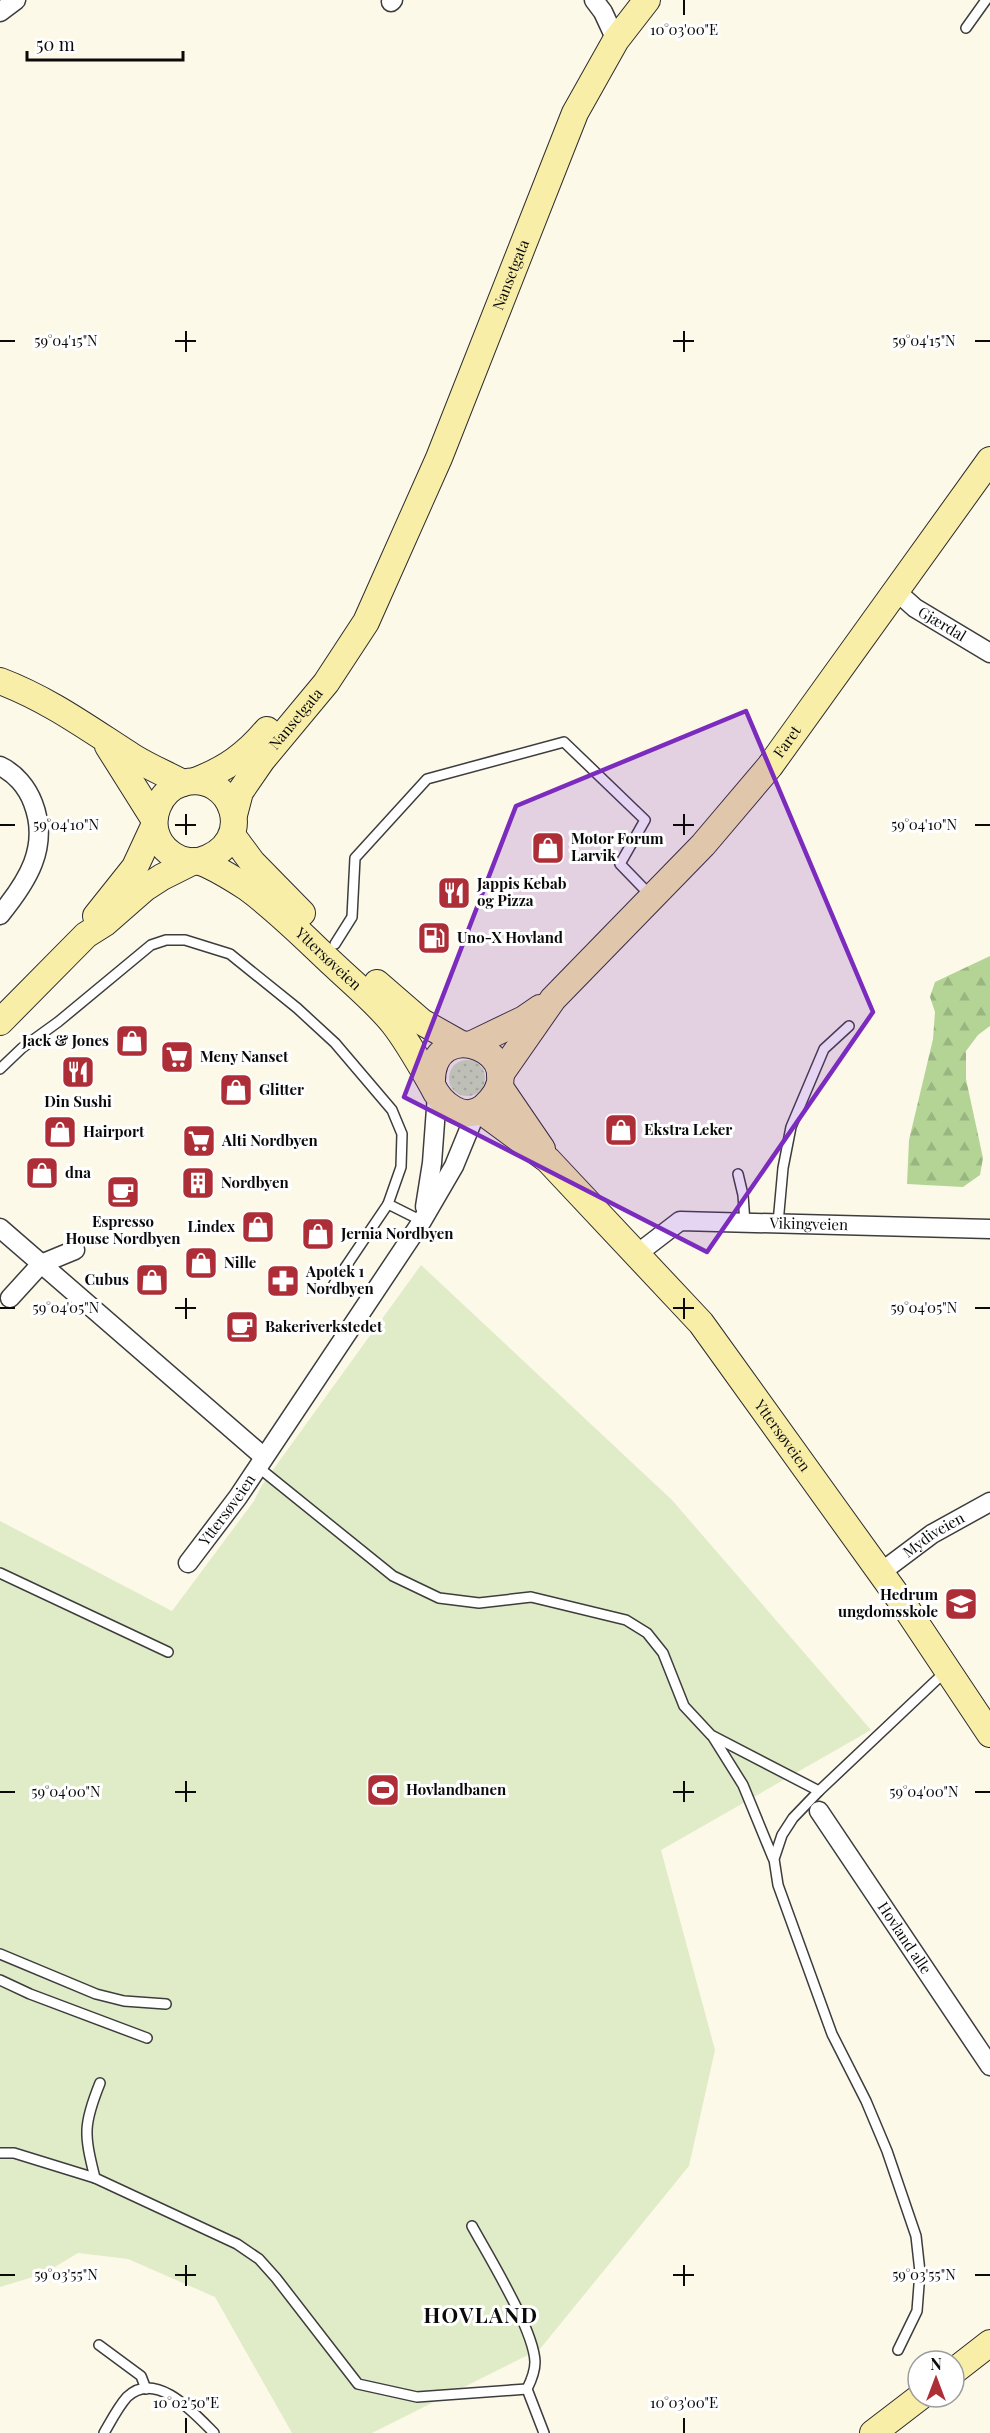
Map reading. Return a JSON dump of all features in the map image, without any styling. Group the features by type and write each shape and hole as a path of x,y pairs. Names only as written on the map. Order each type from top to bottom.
{"main road":[{"name":"Nansetgata","path":"233,825 240,792 262,760 326,683 366,622 439,458 574,113 616,40 647,0"},
{"name":"Faret","path":"467,1044 524,1020 553,999 704,845 770,766 990,460"},
{"name":"Nansetgata","path":"189,782 219,772 250,750 312,675 395,560"},
{"path":"0,681 32,693 100,734 134,758 189,782 208,783 219,789 231,805 233,825 220,853 196,861 153,882 105,923 86,935 0,1022"},
{"path":"100,734 154,822 160,842 167,851 177,857 196,861"},
{"path":"86,935 97,914 135,867 163,797 189,782"},
{"name":"Yttersøveien","path":"233,825 279,892 407,1010 422,1022 467,1044"},
{"name":"Yttersøveien","path":"196,861 220,870 248,888 381,1009 406,1041 434,1090"},
{"name":"Faret","path":"500,1081 553,999"},
{"path":"467,1044 491,1054 498,1064 500,1081 495,1097 478,1110 465,1112 454,1110 444,1104 434,1090 432,1073 435,1062 451,1046 467,1044"},
{"name":"Yttersøveien","path":"500,1081 548,1160"},
{"name":"Yttersøveien","path":"478,1110 548,1160 701,1323 880,1573 990,1734"},
{"path":"966,2362 990,2343"},
{"path":"873,2433 906,2408"}],"street":[{"path":"0,12 16,0"},
{"path":"594,0 603,12 616,40"},
{"name":"Gjærdal","path":"896,591 915,608 990,653"},
{"path":"0,766 20,781 31,796 38,815 40,833 39,851 31,871 0,915"},
{"name":"Yttersøveien","path":"422,1221 432,1163 434,1090"},
{"name":"Yttersøveien","path":"188,1563 238,1497 422,1221 454,1166 478,1110"},
{"name":"Vikingveien","path":"637,1254 680,1221 990,1229"},
{"path":"0,1228 261,1462"},
{"path":"10,1298 41,1263 75,1250"},
{"name":"Mydiveien","path":"880,1573 932,1534 990,1502"},
{"name":"Hovland alle","path":"819,1811 990,2066"}],"lane":[{"path":"966,28 986,0"},
{"path":"335,944 352,917 355,858 427,779 564,742 645,820 620,864 651,897"},
{"path":"0,1069 22,1048 58,1022 151,945 165,940 185,940 230,954 297,1008 335,1043 392,1110 402,1134 401,1167 388,1204 334,1284"},
{"path":"778,1224 783,1168 791,1127 824,1049 849,1026"},
{"path":"738,1174 743,1195 745,1223"},
{"path":"388,1204 422,1221"},
{"path":"261,1462 393,1576 439,1598 479,1603 531,1597 626,1620 647,1633 663,1653 684,1706 711,1735 743,1785 774,1859 778,1885 832,2034 866,2101 901,2187 916,2236 920,2272 917,2311 898,2350"},
{"path":"0,1573 168,1652"},
{"path":"774,1859 782,1835 819,1791 946,1670"},
{"path":"711,1735 819,1791"},
{"path":"0,1954 96,1994 124,2001 166,2004"},
{"path":"0,1980 30,1994 147,2038"},
{"path":"94,2178 85,2127 100,2083"},
{"path":"0,2152 14,2153 94,2178 237,2244 259,2259 276,2278 358,2384 417,2397 527,2389"},
{"path":"472,2226 516,2310 532,2347 534,2369 527,2389 544,2433"},
{"path":"99,2345 141,2376 146,2389"},
{"path":"104,2433 127,2398 146,2389 169,2393 192,2411 214,2433"}],"highlighted area":[{"path":"746,711 873,1012 707,1252 404,1097 516,806"}],"green space":[{"path":"990,956 990,1026 978,1035 966,1051 966,1079 983,1158 980,1175 963,1187 907,1184 909,1140 933,1039 935,1012 930,997 935,982"},
{"path":"467,1060 480,1065 485,1078 480,1091 467,1096 454,1091 449,1078 454,1065"},
{"name":"Hovlandbanen","path":"421,1265 672,1500 871,1730 661,1850 715,2050 689,2166 540,2349 372,2433 292,2433 215,2297 128,2259 78,2253 43,2274 0,2287 0,1521 172,1611 254,1501 262,1485"}],"place":[{"name":"Motor Forum Larvik","path":"548,848"},
{"name":"Jappis Kebab og Pizza","path":"454,893"},
{"name":"Uno-X Hovland","path":"434,938"},
{"name":"Jack & Jones","path":"132,1041"},
{"name":"Meny Nanset","path":"177,1057"},
{"name":"Din Sushi","path":"78,1072"},
{"name":"Glitter","path":"236,1090"},
{"name":"Ekstra Leker","path":"621,1130"},
{"name":"Hairport","path":"60,1132"},
{"name":"Alti Nordbyen","path":"199,1141"},
{"name":"dna","path":"42,1173"},
{"name":"Nordbyen","path":"198,1183"},
{"name":"Espresso House Nordbyen","path":"123,1192"},
{"name":"Lindex","path":"258,1227"},
{"name":"Jernia Nordbyen","path":"318,1234"},
{"name":"Nille","path":"201,1263"},
{"name":"Cubus","path":"152,1280"},
{"name":"Apotek 1 Nordbyen","path":"283,1281"},
{"name":"Bakeriverkstedet","path":"242,1327"},
{"name":"Hedrum ungdomsskole","path":"961,1604"},
{"name":"Hovlandbanen","path":"383,1790"}],"district":[{"name":"HOVLAND","path":"481,2316"}]}
